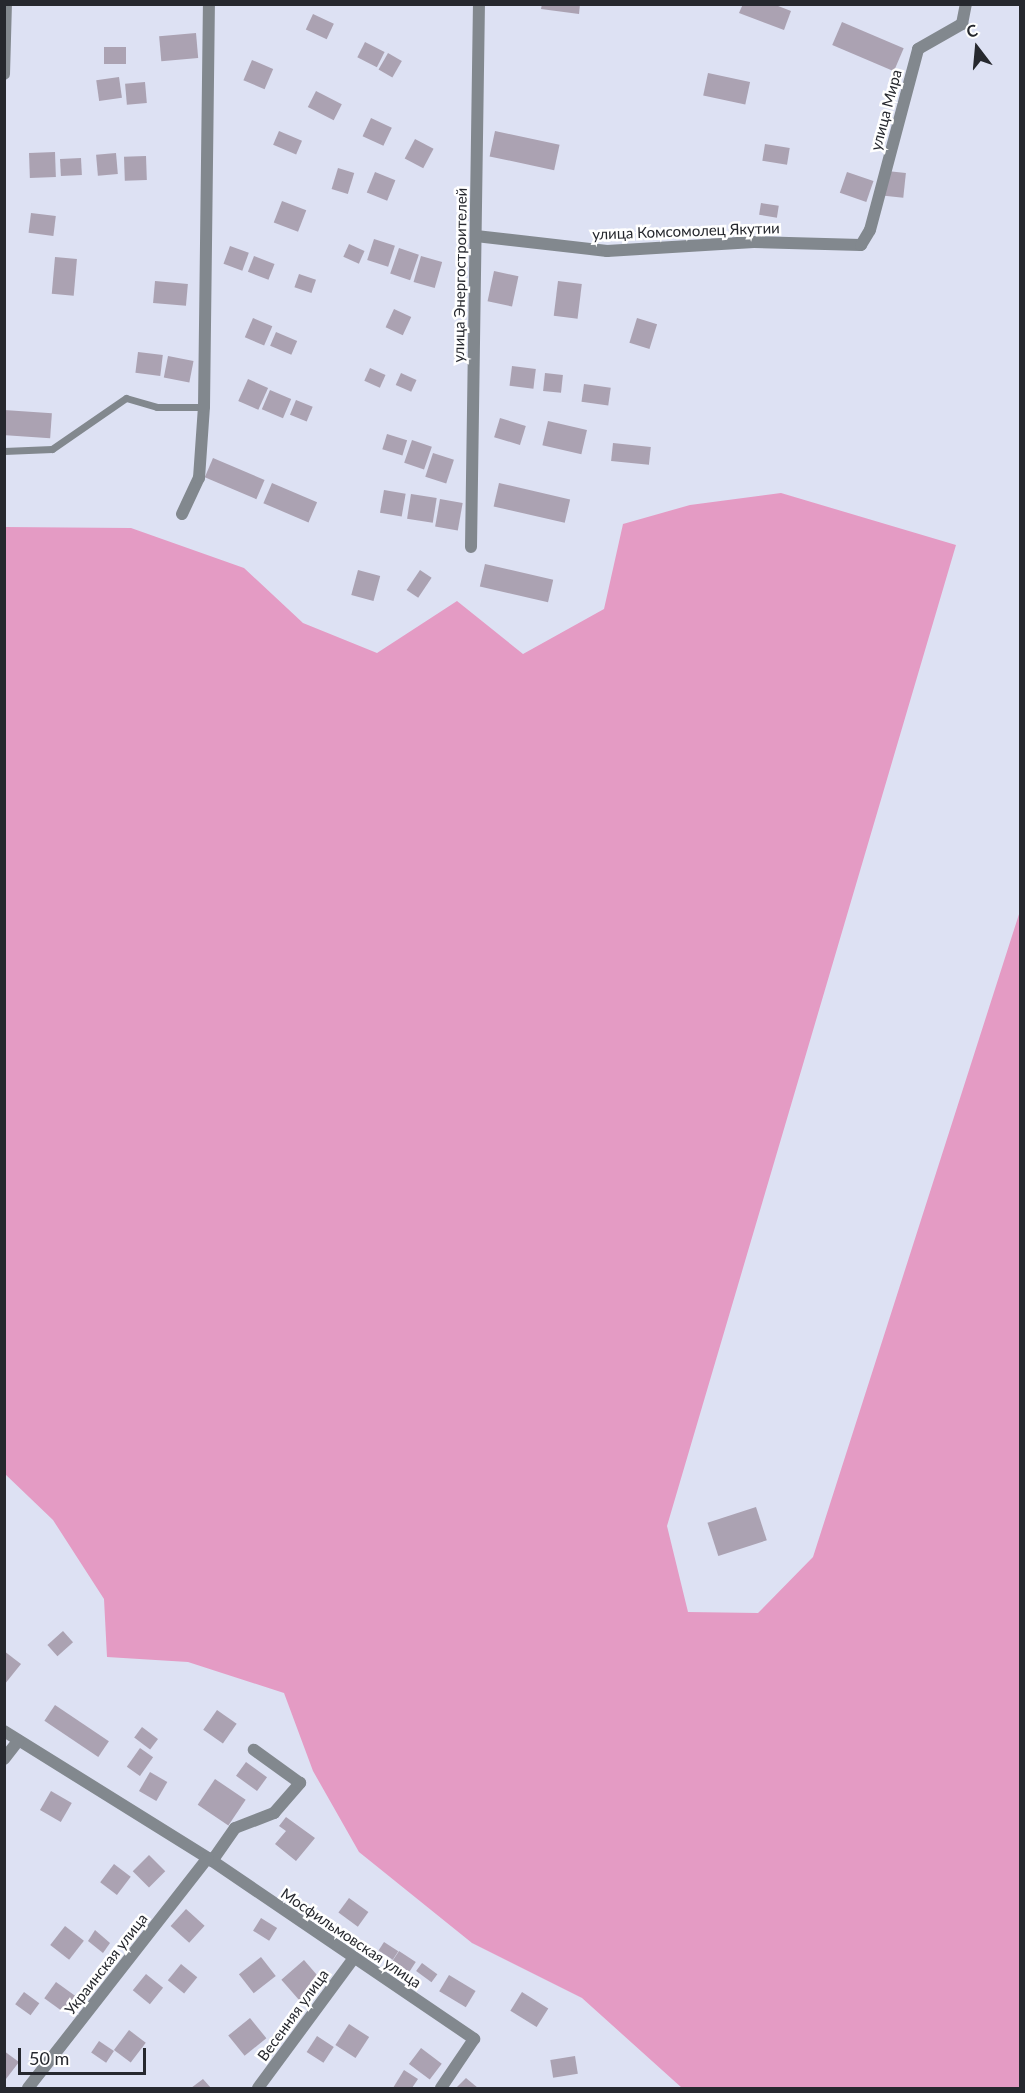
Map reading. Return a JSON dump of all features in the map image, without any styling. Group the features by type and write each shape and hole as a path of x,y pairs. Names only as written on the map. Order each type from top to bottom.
{"street":[{"path":"4,74 6,4"},
{"path":"182,514 199,478 204,407 209,4"},
{"name":"улица Энергостроителей","path":"471,547 479,4"},
{"name":"улица Мира","path":"861,245 870,230 918,49 962,24 966,4"},
{"name":"улица Комсомолец Якутии","path":"476,236 607,251 754,242 861,245"},
{"name":"Мосфильмовская улица","path":"4,1731 210,1860 474,2039 441,2088"},
{"path":"4,1759 18,1741"},
{"path":"210,1860 236,1828 274,1813 300,1783 254,1750"},
{"name":"Украинская улица","path":"28,2088 210,1860"},
{"name":"Весенняя улица","path":"258,2088 353,1959"}],"lane":[{"path":"4,451 52,449 126,398 157,406 204,407"}],"shaded area":[{"path":"781,493 956,545 667,1526 688,1612 758,1613 813,1557 1020,911 1020,2088 682,2088 582,1998 472,1943 359,1852 313,1771 284,1693 188,1662 107,1657 104,1599 53,1520 5,1474 5,527 131,528 244,568 303,623 377,653 457,601 523,654 604,609 623,524 690,505"}],"building":[{"path":"542,4 580,4 579,14 541,9"},
{"path":"743,4 773,4 791,11 784,30 739,13"},
{"path":"313,14 334,24 327,39 306,29"},
{"path":"842,22 904,48 894,71 832,45"},
{"path":"196,33 198,58 161,61 159,36"},
{"path":"365,42 385,52 377,67 357,57"},
{"path":"104,47 126,47 126,64 104,64"},
{"path":"388,53 402,61 392,77 378,69"},
{"path":"252,60 273,69 265,89 243,80"},
{"path":"708,73 750,82 745,104 703,95"},
{"path":"119,77 122,98 99,101 96,80"},
{"path":"145,82 147,103 127,105 125,84"},
{"path":"316,91 342,104 334,120 308,107"},
{"path":"371,118 392,128 383,146 363,136"},
{"path":"279,131 302,141 296,155 273,145"},
{"path":"495,131 560,145 554,170 490,156"},
{"path":"415,139 434,149 423,168 405,158"},
{"path":"765,144 790,148 787,165 762,161"},
{"path":"55,152 56,177 30,178 29,153"},
{"path":"116,153 118,174 98,176 96,155"},
{"path":"146,156 147,180 125,181 124,157"},
{"path":"81,158 82,175 61,176 60,159"},
{"path":"338,168 354,173 348,194 332,189"},
{"path":"887,171 906,173 903,198 884,196"},
{"path":"375,172 395,180 387,201 367,192"},
{"path":"847,172 873,181 866,202 840,193"},
{"path":"282,201 306,210 298,232 274,222"},
{"path":"761,203 779,206 777,218 759,215"},
{"path":"31,213 56,216 53,236 29,233"},
{"path":"374,239 395,246 388,267 367,260"},
{"path":"349,244 365,251 359,264 343,257"},
{"path":"230,246 249,253 242,271 224,264"},
{"path":"399,248 419,255 410,280 390,274"},
{"path":"254,256 275,264 268,280 248,272"},
{"path":"421,256 442,262 435,288 414,282"},
{"path":"55,257 77,259 74,296 52,294"},
{"path":"494,271 518,276 512,307 488,301"},
{"path":"299,274 316,280 311,293 294,287"},
{"path":"155,281 188,284 186,306 153,303"},
{"path":"558,281 582,284 578,319 554,316"},
{"path":"394,309 411,317 403,335 386,327"},
{"path":"253,318 272,326 264,346 245,337"},
{"path":"637,318 657,324 649,349 629,343"},
{"path":"276,332 297,341 291,355 270,346"},
{"path":"138,352 163,355 160,376 135,373"},
{"path":"168,356 194,361 189,383 164,378"},
{"path":"512,366 536,369 533,389 510,386"},
{"path":"370,368 386,375 380,388 364,381"},
{"path":"401,373 417,380 411,392 396,385"},
{"path":"545,373 563,375 561,393 543,391"},
{"path":"248,379 268,388 258,410 238,401"},
{"path":"584,384 611,388 608,406 581,402"},
{"path":"270,390 291,399 283,418 262,409"},
{"path":"296,400 313,407 307,422 290,415"},
{"path":"4,410 52,413 50,438 4,435"},
{"path":"500,418 526,426 520,445 494,437"},
{"path":"548,421 587,430 581,454 542,445"},
{"path":"387,434 407,440 402,455 382,449"},
{"path":"412,440 432,447 424,470 404,463"},
{"path":"613,443 651,447 649,465 611,461"},
{"path":"433,453 454,460 446,484 425,477"},
{"path":"213,458 265,480 256,499 205,477"},
{"path":"272,483 317,502 309,522 263,503"},
{"path":"499,483 570,499 565,523 494,506"},
{"path":"384,490 406,494 402,516 380,513"},
{"path":"411,494 437,498 433,523 407,519"},
{"path":"440,499 463,503 458,531 435,527"},
{"path":"485,564 553,580 548,602 480,586"},
{"path":"358,570 380,576 373,601 351,595"},
{"path":"420,570 432,578 418,598 407,590"},
{"path":"756,1507 767,1540 718,1556 707,1523"},
{"path":"63,1631 73,1642 57,1656 47,1645"},
{"path":"4,1651 21,1664 4,1685"},
{"path":"55,1705 109,1741 98,1757 44,1721"},
{"path":"217,1710 237,1724 223,1743 203,1730"},
{"path":"142,1727 158,1739 150,1749 134,1737"},
{"path":"140,1748 153,1757 140,1776 127,1767"},
{"path":"246,1762 267,1777 257,1791 236,1776"},
{"path":"150,1772 167,1782 156,1801 139,1791"},
{"path":"215,1779 246,1800 228,1825 198,1805"},
{"path":"51,1791 72,1803 61,1822 40,1810"},
{"path":"286,1817 315,1838 296,1861 275,1844 286,1831 279,1826"},
{"path":"149,1855 165,1871 149,1888 133,1871"},
{"path":"114,1864 131,1877 117,1895 100,1882"},
{"path":"349,1898 368,1912 358,1927 338,1913"},
{"path":"186,1909 205,1926 189,1943 171,1926"},
{"path":"261,1918 277,1928 269,1941 253,1931"},
{"path":"65,1926 84,1941 69,1960 50,1945"},
{"path":"95,1930 110,1943 103,1953 88,1941"},
{"path":"384,1942 398,1951 393,1960 379,1950"},
{"path":"399,1951 416,1962 409,1972 392,1961"},
{"path":"261,1957 276,1976 254,1993 239,1974"},
{"path":"304,1960 323,1982 300,2002 281,1980"},
{"path":"422,1963 437,1974 431,1982 416,1971"},
{"path":"181,1964 197,1977 184,1994 168,1980"},
{"path":"146,1974 163,1988 150,2004 133,1990"},
{"path":"449,1975 476,1991 466,2007 439,1991"},
{"path":"56,1982 75,1996 64,2012 44,1998"},
{"path":"24,1992 39,2003 31,2015 15,2004"},
{"path":"522,1992 548,2008 537,2027 510,2011"},
{"path":"250,2018 266,2038 245,2056 228,2036"},
{"path":"349,2024 369,2037 356,2058 335,2045"},
{"path":"129,2030 146,2043 131,2063 114,2050"},
{"path":"317,2036 334,2047 323,2063 307,2052"},
{"path":"99,2041 114,2051 106,2063 91,2053"},
{"path":"421,2048 442,2064 430,2080 409,2064"},
{"path":"4,2051 19,2062 6,2079 4,2078"},
{"path":"575,2056 578,2074 553,2078 550,2060"},
{"path":"404,2070 418,2079 412,2088 393,2088"},
{"path":"466,2078 478,2088 456,2088"},
{"path":"203,2079 211,2088 191,2088"}]}
